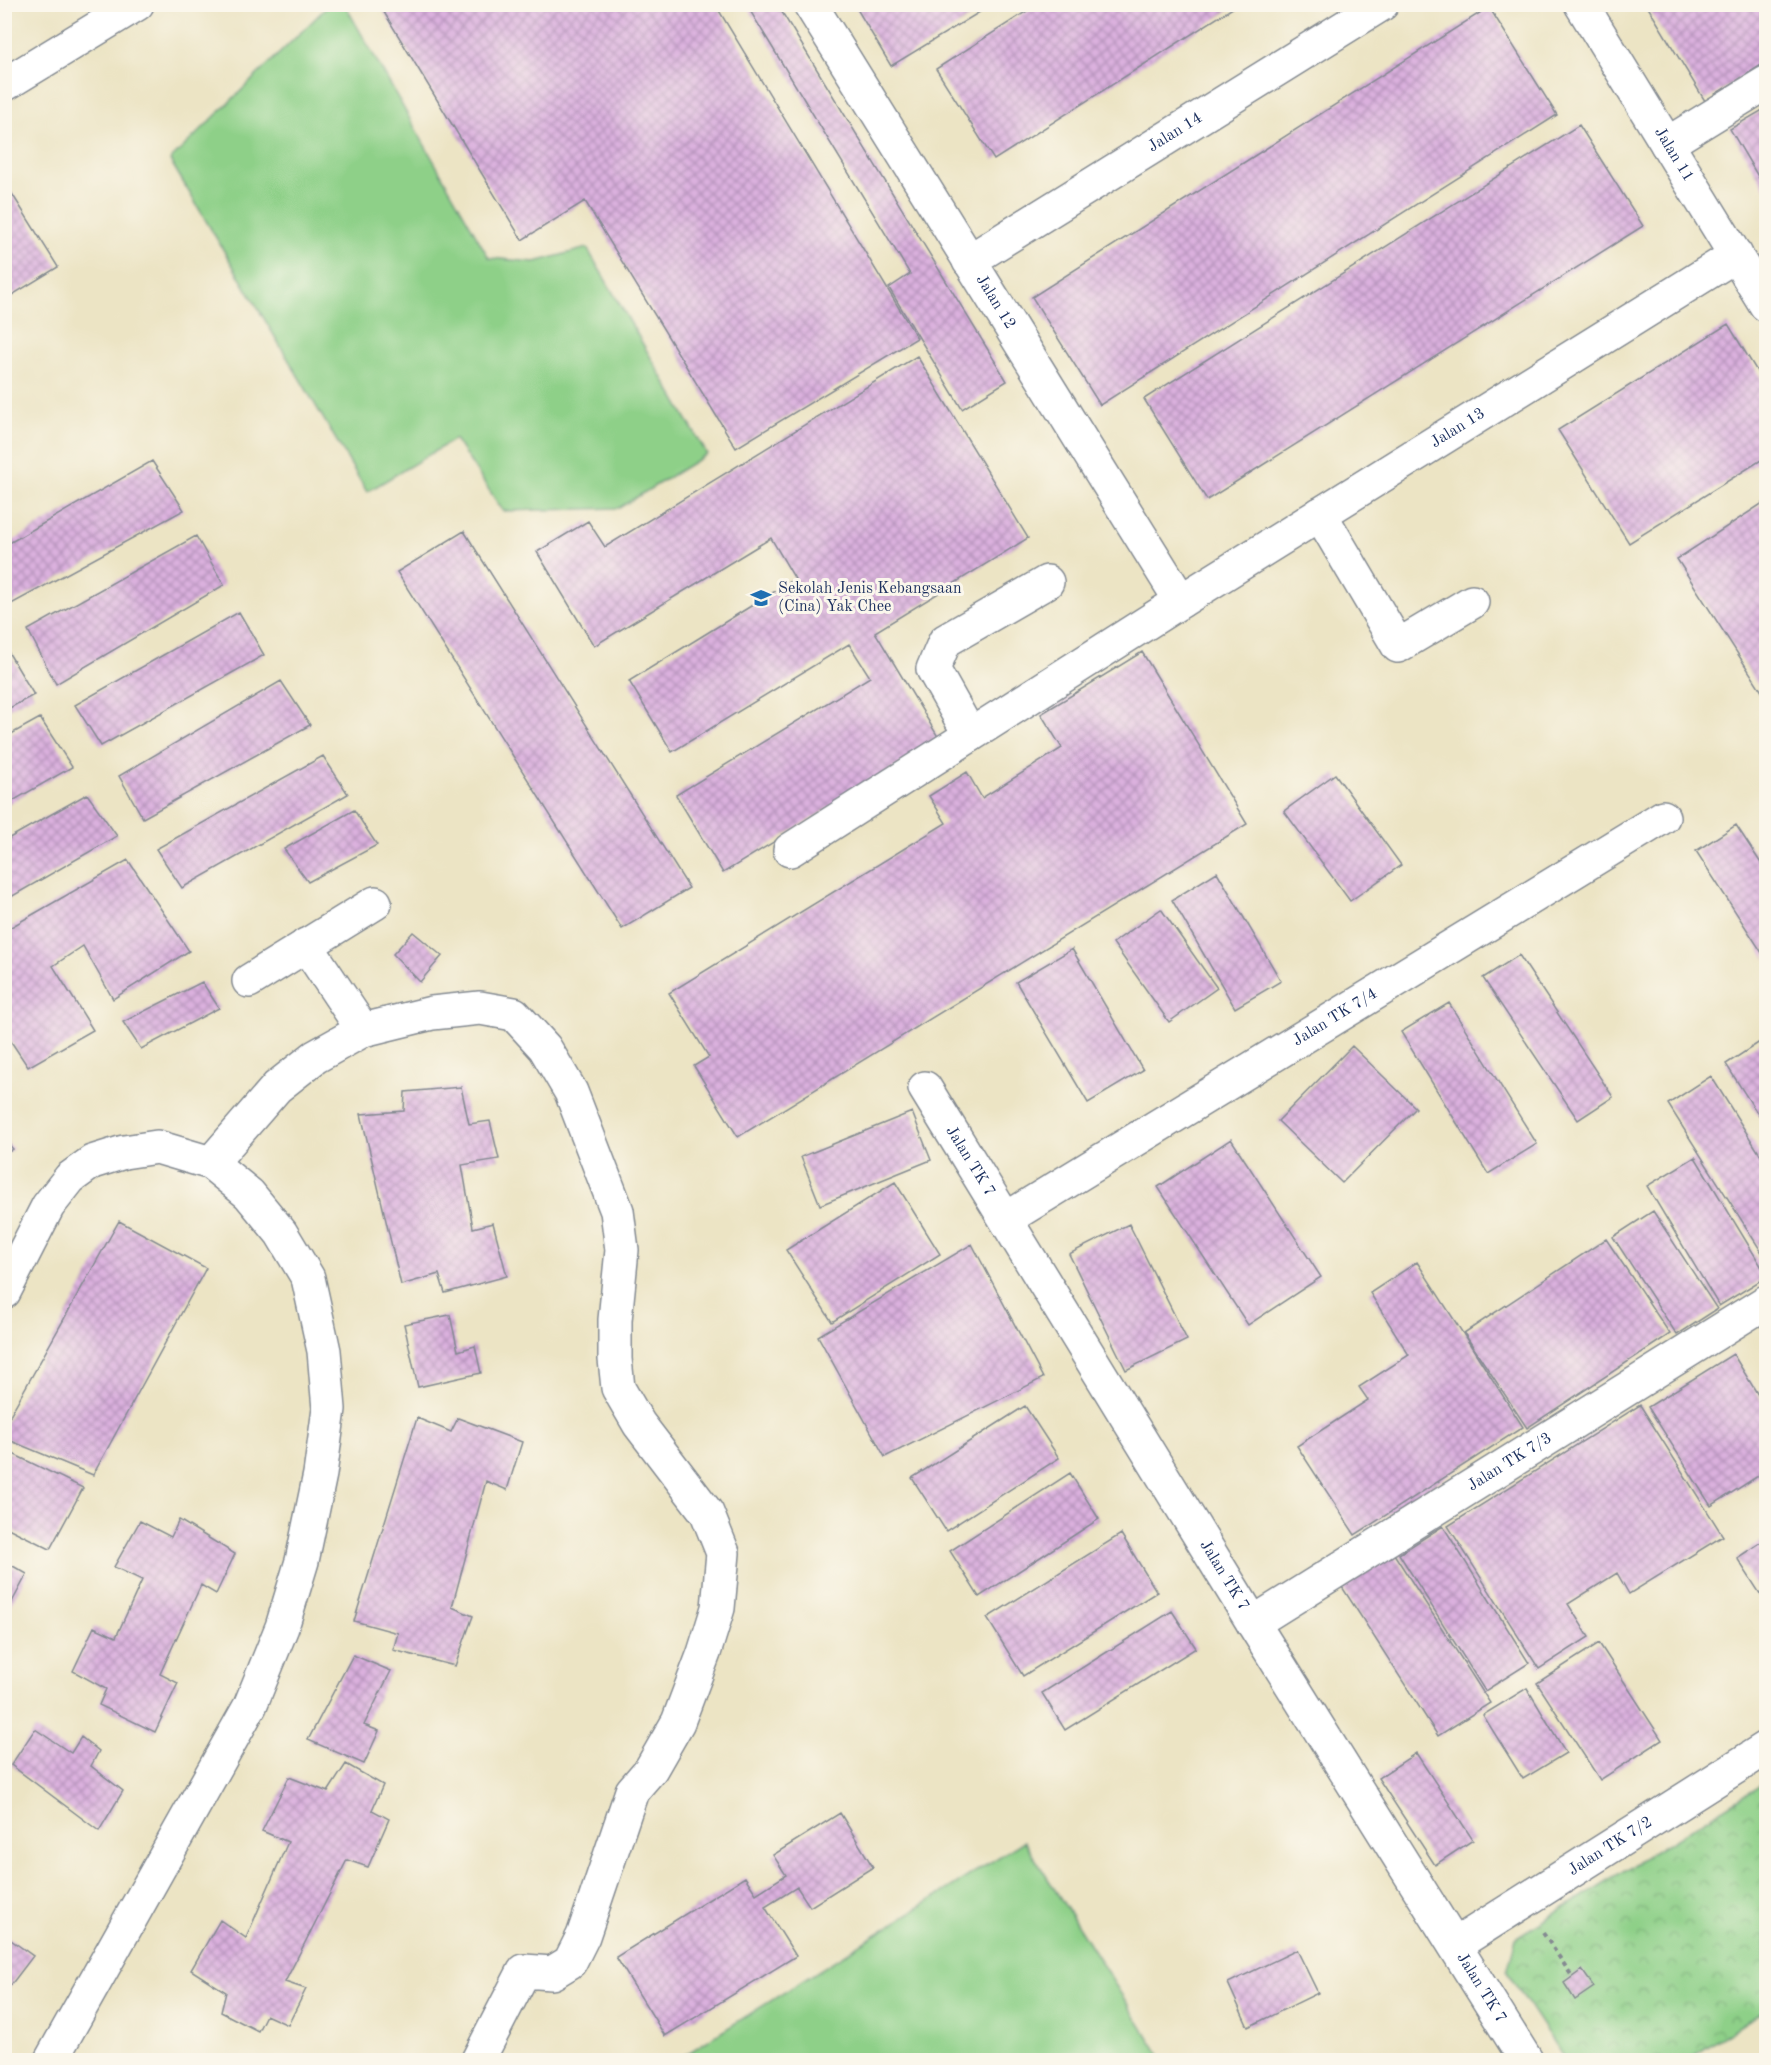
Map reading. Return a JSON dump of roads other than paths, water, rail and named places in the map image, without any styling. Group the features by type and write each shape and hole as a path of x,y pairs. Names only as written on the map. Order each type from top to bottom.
{"street":[{"path":"4,85 137,4"},
{"name":"Jalan 12","path":"810,4 1181,600"},
{"name":"Jalan 14","path":"969,261 1382,4"},
{"name":"Jalan 11","path":"1581,4 1767,305"},
{"path":"1667,144 1767,83"},
{"name":"Jalan 13","path":"789,850 1181,600 1736,255"},
{"path":"1320,514 1398,646 1472,602"},
{"path":"970,735 933,669 945,641 1047,582"},
{"name":"Jalan TK 7/4","path":"1006,1220 1663,818"},
{"path":"249,981 375,903"},
{"path":"306,945 363,1030"},
{"path":"211,1163 277,1087 315,1058 363,1030 432,1013 480,1008 514,1014 545,1048 571,1092 617,1211 622,1251 615,1320 618,1388 639,1424 707,1514 723,1553 718,1608 704,1653 678,1722 651,1769 632,1791 582,1935 570,1962 552,1973 524,1971 478,2061"},
{"name":"Jalan TK 7","path":"925,1088 1253,1623 1526,2061"},
{"path":"4,1292 48,1206 70,1178 92,1162 124,1152 157,1147 211,1163 249,1194 281,1233 308,1278 324,1351 329,1409 320,1474 302,1561 282,1627 250,1706 51,2061"},
{"name":"Jalan TK 7/3","path":"1253,1623 1767,1302"},
{"name":"Jalan TK 7/2","path":"1455,1946 1767,1748"}],"place":[{"name":"Sekolah Jenis Kebangsaan (Cina) Yak Chee","path":"761,598"}]}
